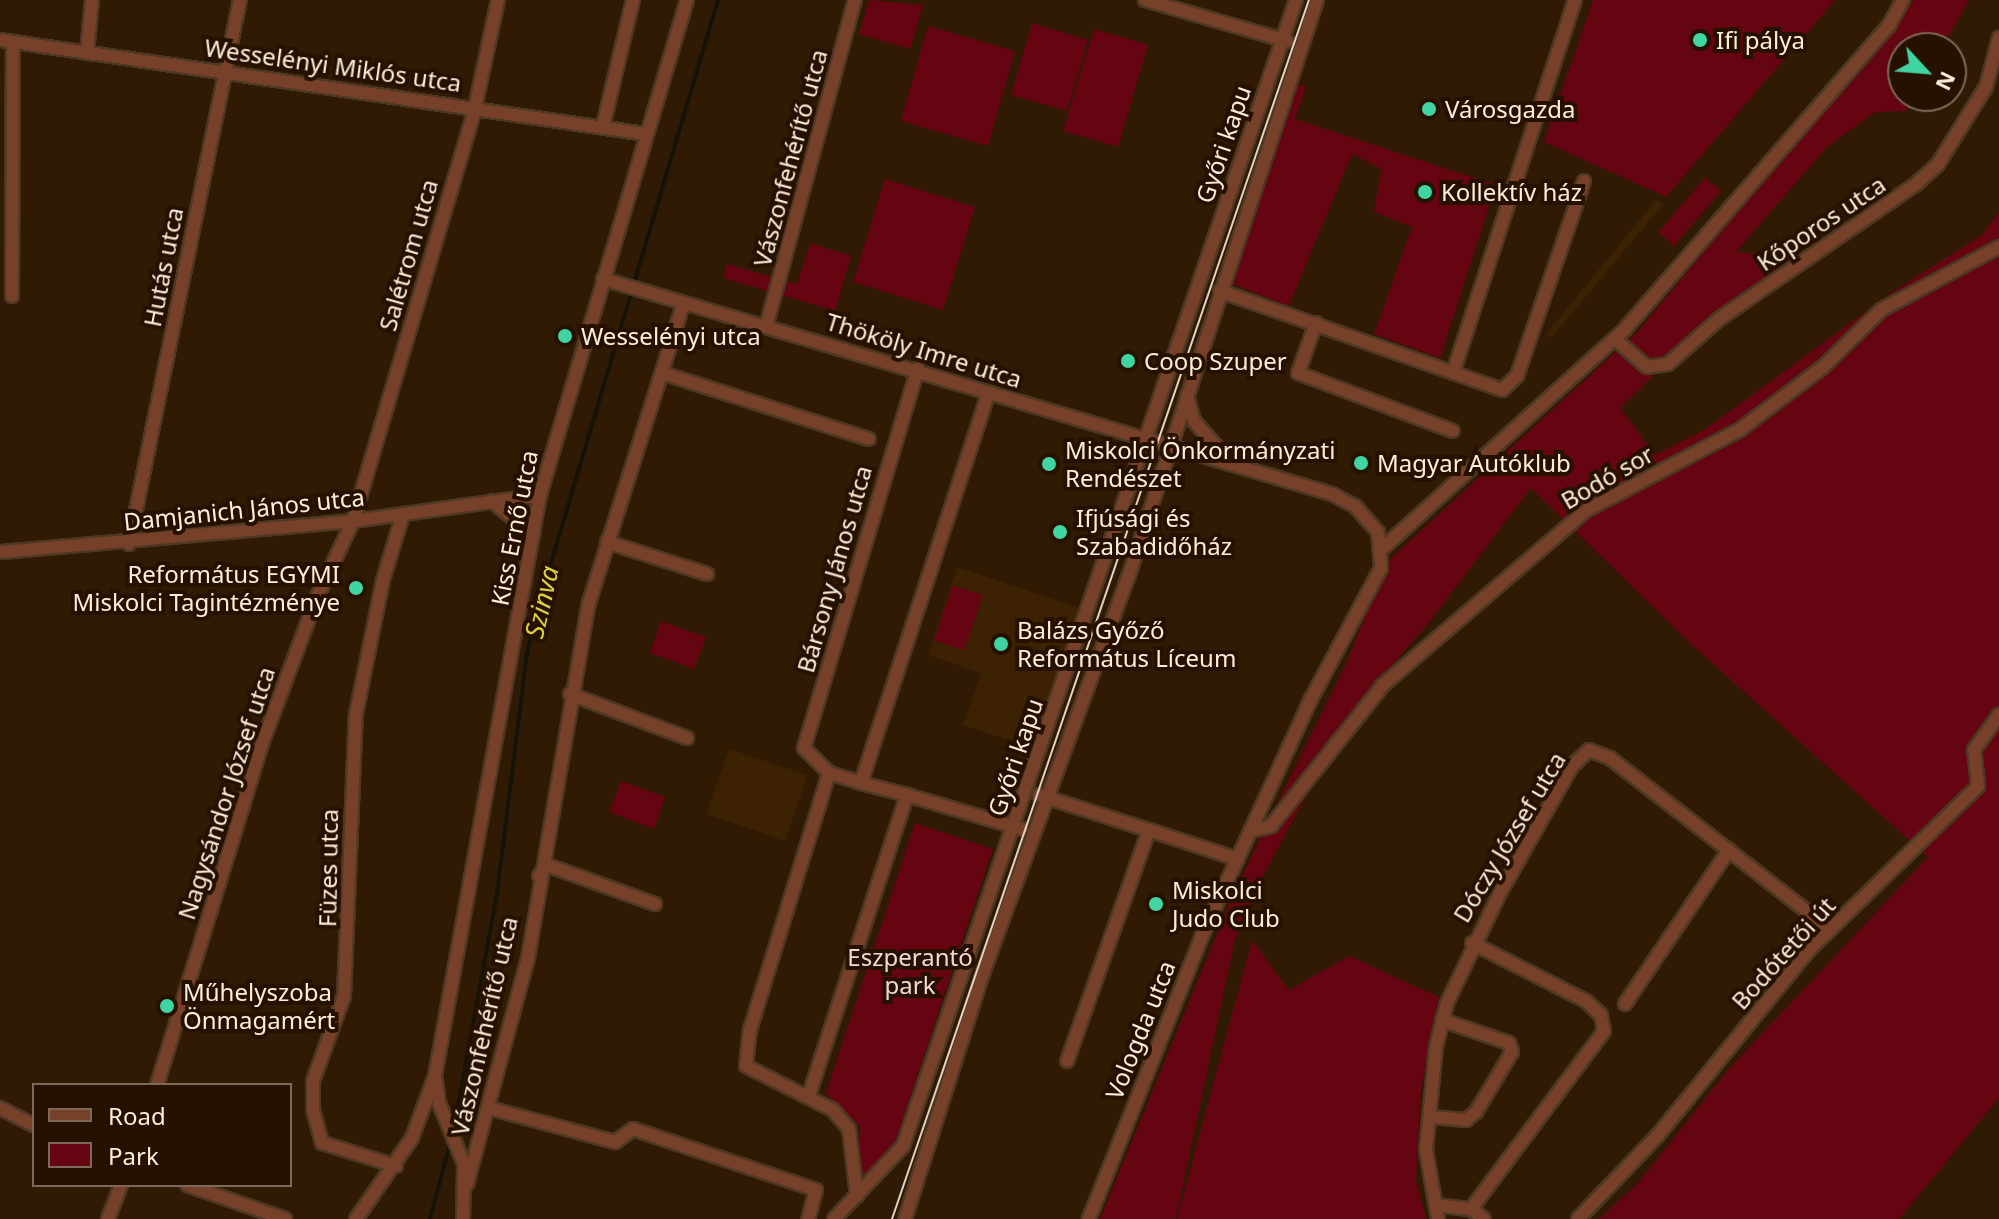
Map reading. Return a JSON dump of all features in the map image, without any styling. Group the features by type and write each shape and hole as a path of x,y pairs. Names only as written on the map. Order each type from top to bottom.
{"street":[{"path":"87,53 92,0"},
{"name":"Hutás utca","path":"129,544 240,0"},
{"name":"Salétrom utca","path":"353,521 475,108 498,0"},
{"path":"603,126 633,0"},
{"name":"Kiss Ernő utca","path":"356,1219 396,1166 435,1076 540,495 687,0"},
{"name":"Vászonfehérítő utca","path":"766,327 855,0"},
{"path":"1145,0 1171,4 1302,46"},
{"name":"Győri kapu","path":"834,1219 903,1146 1028,791 1144,439 1296,0"},
{"name":"Győri kapu","path":"905,1219 922,1156 1045,797 1129,575 1317,0"},
{"path":"1453,373 1575,0"},
{"path":"1383,548 1615,339 1889,25 1903,0"},
{"name":"Kőporos utca","path":"1615,339 1647,367 1668,364 1719,319 1915,185 1938,164 1986,87 1999,38"},
{"name":"Wesselényi Miklós utca","path":"12,296 7,41 646,134"},
{"path":"1220,291 1502,390 1517,376 1584,181"},
{"name":"Bodó sor","path":"1250,831 1271,826 1383,685 1585,511 1741,429 1823,367 1881,310 1999,247"},
{"name":"Thököly Imre utca","path":"603,279 918,369 1332,494 1370,521 1383,548"},
{"name":"Vászonfehérítő utca","path":"467,1184 528,958 538,877 570,694 607,542 683,304"},
{"path":"1316,323 1298,373 1453,431"},
{"name":"Bársony János utca","path":"829,773 804,748 918,369"},
{"path":"662,373 869,439"},
{"path":"861,783 989,392"},
{"path":"1187,395 1194,421 1233,464"},
{"name":"Damjanich János utca","path":"0,552 129,544 353,521 540,495"},
{"path":"492,501 533,534"},
{"name":"Füzes utca","path":"396,1166 322,1143 313,1110 313,1081 344,996 356,714 383,580 403,514"},
{"name":"Nagysándor József utca","path":"158,1083 263,741 318,595 353,521"},
{"path":"607,542 707,574"},
{"name":"Vologda utca","path":"1089,1219 1237,859 1381,568 1383,548"},
{"path":"570,694 687,738"},
{"name":"Bodótetői út","path":"1578,1219 1658,1135 1830,929 1978,786 1974,750 1999,715"},
{"name":"Dóczy József utca","path":"1438,1219 1426,1150 1442,1020 1472,943 1572,766 1589,750 1610,758 1830,929"},
{"path":"857,1196 849,1129 833,1110 809,1095 766,1080 746,1066 750,1030 829,773 1033,832"},
{"path":"1028,791 1045,797"},
{"path":"809,1095 907,795"},
{"name":"Győri kapu","path":"1045,797 1149,830"},
{"path":"1067,1061 1149,830 1237,859"},
{"path":"1625,1004 1729,850"},
{"path":"538,877 547,865 655,904"},
{"path":"1471,1209 1604,1031 1601,1015 1586,1001 1472,943"},
{"path":"1431,1117 1466,1120 1476,1112 1512,1052 1509,1043 1442,1020"},
{"name":"Kiss Ernő utca","path":"435,1076 464,1164 467,1184"},
{"path":"0,1108 32,1124"},
{"path":"489,1108 615,1142 633,1129 816,1190 808,1219"},
{"path":"463,1219 467,1184"},
{"path":"108,1219 120,1187"},
{"path":"193,1187 285,1219"},
{"path":"1436,1205 1471,1209 1484,1219"}],"shaded area":[{"path":"1656,200 1664,204 1551,338 1546,334"},
{"path":"957,567 1079,608 1032,748 963,725 981,673 928,655"},
{"path":"729,749 808,775 785,841 706,814"}],"green space":[{"path":"869,0 923,5 910,49 859,34"},
{"path":"1593,0 1835,0 1666,197 1544,142"},
{"path":"1914,0 1969,0 1951,32 1887,32"},
{"path":"1032,23 1088,40 1067,111 1011,95"},
{"path":"928,26 1015,51 988,146 901,121"},
{"path":"1094,29 1148,45 1118,147 1063,131"},
{"path":"1887,32 1887,112 1875,112 1826,148 1736,252 1802,257 1696,334 1620,408 1655,455 1707,428 1897,289 1982,235 1999,212 1999,1098 1899,1219 1599,1219 1638,1183 1728,1070 1928,857 1693,646 1531,488 1427,625 1350,714 1263,876 1235,939 1176,1219 1100,1219 1236,888 1345,666 1388,561 1637,332"},
{"path":"1297,83 1306,87 1295,119 1496,185 1440,358 1374,334 1412,227 1374,212 1381,169 1352,154 1289,306 1224,281"},
{"path":"1705,178 1721,191 1674,246 1658,232"},
{"path":"885,179 975,207 943,310 853,282"},
{"path":"810,243 851,256 835,311 723,278 727,264 797,284"},
{"path":"952,585 983,595 964,651 934,640"},
{"path":"661,621 706,637 694,669 650,653"},
{"path":"621,781 665,797 654,829 609,812"},
{"name":"Eszperantó park","path":"915,823 993,849 894,1146 860,1179 859,1126 826,1093"},
{"path":"1252,940 1289,990 1349,956 1439,997 1421,1088 1416,1181 1426,1219 1177,1219"}],"waterway":[{"name":"Szinva","path":"454,1128 497,894 527,654 538,607 718,0"},
{"name":"Szinva","path":"430,1219 451,1140"}],"tram line":[{"path":"892,1219 1309,0"}],"place":[{"name":"Ifi pálya","path":"1700,40"},
{"name":"Városgazda","path":"1429,109"},
{"name":"Kollektív ház","path":"1425,192"},
{"name":"Wesselényi utca","path":"565,336"},
{"name":"Coop Szuper","path":"1128,361"},
{"name":"Magyar Autóklub","path":"1361,463"},
{"name":"Miskolci Önkormányzati Rendészet","path":"1049,464"},
{"name":"Ifjúsági és Szabadidőház","path":"1060,532"},
{"name":"Református EGYMI Miskolci Tagintézménye","path":"356,588"},
{"name":"Balázs Győző Református Líceum","path":"1001,644"},
{"name":"Miskolci Judo Club","path":"1156,904"},
{"name":"Műhelyszoba Önmagamért","path":"167,1006"}]}
